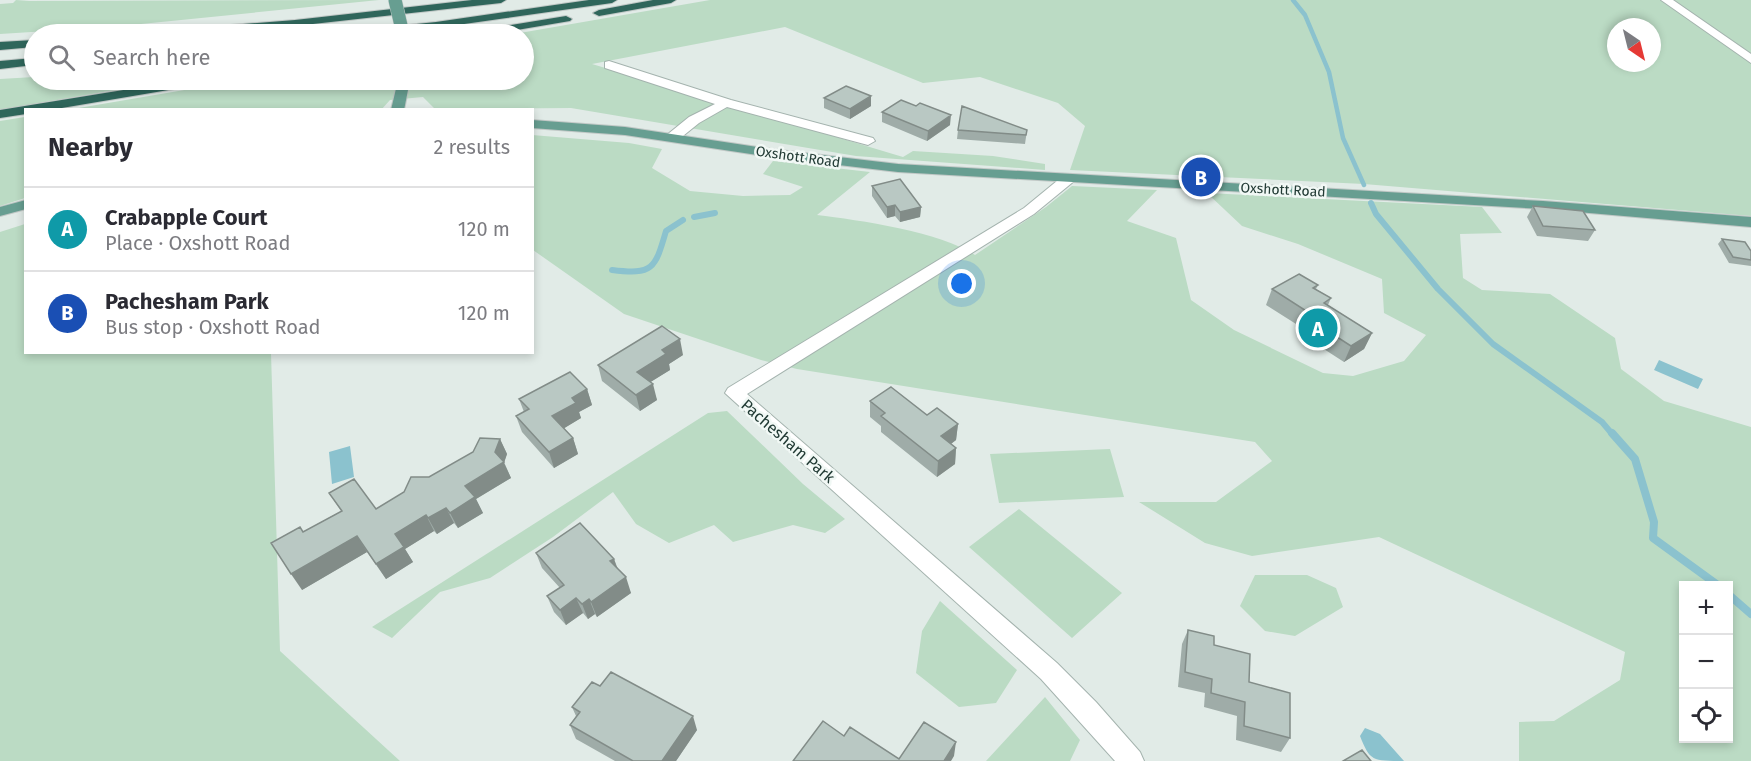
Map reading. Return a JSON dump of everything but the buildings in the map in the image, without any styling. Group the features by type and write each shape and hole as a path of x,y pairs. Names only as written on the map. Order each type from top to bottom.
{"highway":[{"path":"282,24 501,0"},
{"path":"443,24 612,0"},
{"path":"533,24 671,0"},
{"path":"0,46 24,45"},
{"path":"0,65 24,63"},
{"path":"36,108 144,90"},
{"path":"0,114 24,110"}],"main road":[{"path":"395,0 401,24"},
{"path":"397,108 402,90"},
{"name":"Oxshott Road","path":"534,124 673,137 854,164 1068,179 1520,203 1751,222"},
{"path":"0,212 24,205"}],"street":[{"path":"1666,0 1751,59"},
{"name":"Oxshott Road","path":"609,65 726,103 868,141"},
{"path":"673,137 693,120 726,103"},
{"name":"Pachesham Park","path":"1068,179 1029,211 734,393 1040,664 1087,710 1131,761"}],"green space":[{"path":"16,0 379,0 141,24 24,24 24,32 0,34 0,4 13,3"},
{"path":"710,0 1751,0 1751,216 1364,184 1070,170 1085,126 1058,103 980,77 923,83 785,27 592,64 903,157 913,151 993,156 1045,164 1045,170 856,156 571,108 434,108 423,97 390,100 383,108 79,108 184,90 534,90 534,31"},
{"path":"24,78 24,90 115,90 0,110 0,79"},
{"path":"24,117 24,198 0,206 0,121"},
{"path":"534,135 629,143 662,149 652,168 690,191 743,196 790,195 803,187 763,174 773,161 870,172 817,215 899,228 942,240 975,255 1046,207 1072,186 1157,190 1127,221 1176,238 1191,300 1234,330 1323,373 1353,376 1404,361 1426,335 1384,313 1382,279 1298,244 1242,226 1207,193 1482,207 1502,233 1460,234 1463,278 1482,290 1550,294 1615,338 1621,369 1664,401 1751,427 1751,761 1519,761 1519,722 1554,721 1620,680 1625,652 1379,537 1252,556 1205,543 1139,502 1216,502 1272,461 1255,442 797,369 761,360 624,314 534,251"},
{"path":"24,224 24,354 271,354 280,651 400,761 0,761 0,232"},
{"path":"727,411 803,484 845,519 825,533 793,525 733,542 714,525 669,543 636,524 613,492 553,537 490,578 440,592 392,638 372,627 708,413"},
{"path":"1110,449 1124,497 999,503 990,454"},
{"path":"1019,509 1122,593 1072,638 969,547"},
{"path":"1255,575 1307,575 1336,588 1343,607 1295,636 1265,631 1240,606"},
{"path":"940,601 1017,670 996,703 959,707 916,673 922,631"},
{"path":"1045,697 1080,740 1070,761 986,761"}],"water":[{"path":"1659,360 1703,379 1698,389 1654,370"},
{"path":"350,446 354,477 332,484 329,452"},
{"path":"1365,728 1380,734 1404,761 1379,760 1370,755 1360,736"}],"waterway":[{"path":"1293,0 1305,15 1329,72 1343,138 1364,185"},
{"path":"1371,203 1376,214 1438,289 1493,344 1602,422 1613,435"},
{"path":"694,217 715,213"},
{"path":"612,270 636,271 650,267 659,254 666,231 683,220"},
{"path":"1612,433 1635,459 1654,522 1653,538 1712,581"},
{"path":"1733,598 1751,614"}],"place":[{"name":"Pachesham Park","path":"1201,177"},
{"name":"Crabapple Court","path":"1318,328"}]}
